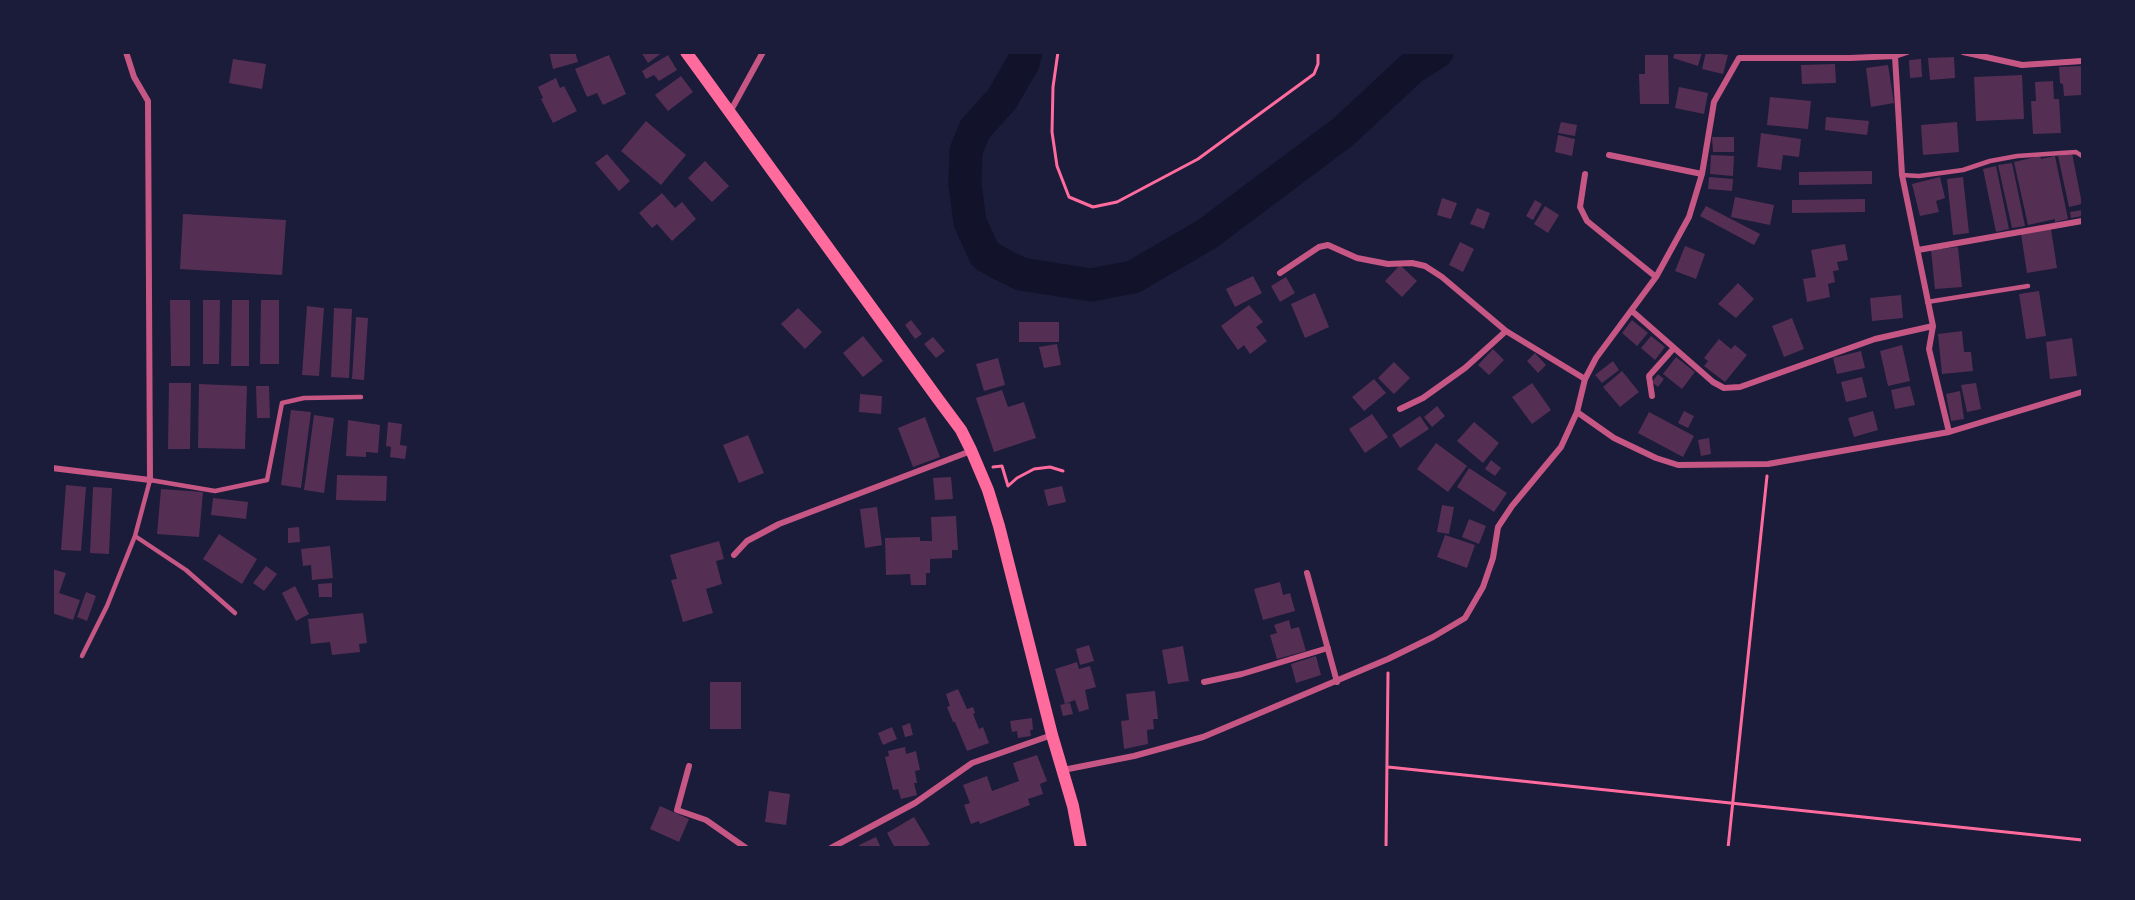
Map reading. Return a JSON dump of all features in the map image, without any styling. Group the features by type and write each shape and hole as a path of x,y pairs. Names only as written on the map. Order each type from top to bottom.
{"main road":[{"path":"686,52 938,399 971,450 999,526 1052,735 1073,806 1081,848"}],"street":[{"path":"52,468 150,480 148,101 134,77 126,52"},
{"path":"730,113 763,52"},
{"path":"1063,770 1134,756 1203,738 1388,659 1433,638 1465,618 1483,587 1498,527 1512,506 1561,447 1577,412 1585,379 1596,358 1656,277 1689,217 1702,174 1714,102 1739,58 1895,56 1907,52"},
{"path":"1963,52 2022,65 2082,61"},
{"path":"1895,56 1902,175 1933,326 1929,349 1948,432"},
{"path":"1609,155 1702,174"},
{"path":"1585,174 1580,207 1587,221 1656,277"},
{"path":"1918,250 2082,221"},
{"path":"1280,273 1318,247 1328,245 1357,258 1388,264 1412,263 1425,266 1442,277 1506,331 1585,379"},
{"path":"1632,311 1713,382 1724,388 1740,387 1875,339 1933,326"},
{"path":"1400,409 1423,398 1465,368 1506,331"},
{"path":"1652,396 1649,375 1674,348"},
{"path":"1577,412 1614,438 1656,458 1678,465 1768,464 1948,432 2082,392"},
{"path":"734,555 747,541 779,524 971,450"},
{"path":"1307,573 1337,682"},
{"path":"1204,681 1242,674 1329,648"},
{"path":"831,848 915,803 972,763 1052,735"},
{"path":"688,766 677,810 706,820 746,848"}],"lane":[{"path":"1902,175 1919,176 1963,170 2017,156 2076,152 2082,156"},
{"path":"1927,302 2028,286"},
{"path":"82,656 107,606 135,536 150,480 215,491 267,480 282,403 304,398 361,397"},
{"path":"135,536 186,570 236,613"}],"path":[{"path":"1058,52 1053,87 1052,132 1057,166 1069,197 1093,207 1117,202 1198,159 1314,74 1318,64 1318,52"},
{"path":"1728,848 1768,464"},
{"path":"980,470 1002,466 1008,486 1034,469 1050,467 1063,471"},
{"path":"1386,848 1388,659"},
{"path":"1388,767 2082,840"}],"building":[{"path":"549,52 575,52 578,62 553,69"},
{"path":"641,52 663,52 648,63"},
{"path":"1675,52 1702,52 1698,66 1673,58"},
{"path":"1706,52 1728,55 1723,74 1702,69"},
{"path":"609,55 626,94 603,105 597,93 587,97 575,69"},
{"path":"668,55 677,70 659,81 654,75 646,79 642,71"},
{"path":"1645,55 1668,55 1669,104 1640,104 1639,74 1645,74"},
{"path":"1954,57 1955,78 1930,80 1928,58"},
{"path":"233,59 266,64 262,89 229,83"},
{"path":"1921,59 1922,77 1910,78 1909,60"},
{"path":"1835,64 1836,83 1802,84 1801,65"},
{"path":"1888,65 1894,103 1871,107 1866,68"},
{"path":"2082,66 2082,95 2064,96 2059,67"},
{"path":"2022,75 2024,119 1976,121 1974,77"},
{"path":"681,76 693,92 668,111 655,95"},
{"path":"556,78 560,88 564,86 577,111 553,123 541,99 543,98 538,87"},
{"path":"2053,81 2054,99 2059,99 2061,133 2033,134 2031,101 2036,101 2035,82"},
{"path":"1679,87 1708,93 1704,114 1675,108"},
{"path":"1770,97 1811,101 1808,129 1767,125"},
{"path":"1826,117 1869,121 1867,135 1825,130"},
{"path":"646,121 686,155 661,185 621,151"},
{"path":"1561,122 1577,125 1575,136 1558,133"},
{"path":"1957,122 1959,152 1923,155 1921,125"},
{"path":"1761,133 1801,139 1799,157 1783,155 1781,170 1757,167"},
{"path":"1558,135 1575,139 1572,156 1555,152"},
{"path":"1712,137 1734,137 1734,152 1713,152"},
{"path":"2072,153 2082,204 2069,207 2058,156"},
{"path":"607,154 630,181 619,191 595,163"},
{"path":"1711,155 1734,156 1733,176 1710,174"},
{"path":"2040,156 2041,159 2055,156 2068,219 2055,222 2055,219 2028,225 2014,162"},
{"path":"705,161 729,186 712,202 688,178"},
{"path":"2012,163 2025,226 2012,228 1998,165"},
{"path":"1996,166 2009,229 1996,232 1983,169"},
{"path":"1872,171 1872,184 1799,185 1799,172"},
{"path":"1709,177 1733,179 1732,191 1708,189"},
{"path":"1940,177 1945,198 1936,201 1939,212 1920,216 1912,184"},
{"path":"1963,177 1969,233 1953,235 1947,179"},
{"path":"662,193 675,208 682,202 696,219 672,241 657,224 652,228 639,213"},
{"path":"1735,197 1774,205 1770,225 1731,217"},
{"path":"1442,198 1457,203 1451,219 1437,215"},
{"path":"1865,199 1865,212 1792,213 1792,200"},
{"path":"1535,200 1542,204 1533,220 1526,216"},
{"path":"1545,206 1559,215 1548,233 1534,224"},
{"path":"1706,206 1760,234 1754,245 1700,216"},
{"path":"1477,208 1490,213 1484,229 1470,224"},
{"path":"2082,210 2082,216 2071,218 2070,212"},
{"path":"183,214 286,220 282,275 180,269"},
{"path":"2051,229 2057,268 2027,273 2021,234"},
{"path":"1460,242 1474,249 1463,272 1449,265"},
{"path":"1845,244 1848,260 1837,262 1839,270 1833,271 1835,282 1828,284 1830,297 1807,302 1803,279 1816,277 1811,250"},
{"path":"1685,246 1705,254 1696,279 1675,271"},
{"path":"1958,247 1962,287 1935,289 1931,250"},
{"path":"1400,265 1417,281 1402,297 1385,281"},
{"path":"1253,276 1262,293 1235,307 1226,289"},
{"path":"1286,277 1295,293 1280,302 1271,286"},
{"path":"1738,283 1754,299 1736,318 1718,304"},
{"path":"2039,291 2046,336 2026,339 2019,294"},
{"path":"1315,293 1329,327 1305,338 1291,304"},
{"path":"1901,295 1903,318 1872,321 1870,298"},
{"path":"170,300 190,300 190,366 171,366"},
{"path":"203,300 220,300 219,364 203,364"},
{"path":"232,300 249,300 249,366 231,366"},
{"path":"261,300 279,300 279,364 260,364"},
{"path":"1249,305 1263,322 1256,327 1267,341 1250,354 1244,345 1238,350 1221,326"},
{"path":"307,306 324,308 319,376 302,375"},
{"path":"334,308 352,309 349,378 331,377"},
{"path":"798,308 822,332 805,349 781,324"},
{"path":"356,317 368,318 364,380 352,379"},
{"path":"1792,318 1804,349 1784,357 1772,326"},
{"path":"911,320 922,334 915,339 905,325"},
{"path":"1632,320 1648,333 1637,346 1622,333"},
{"path":"1019,322 1059,322 1059,342 1019,342"},
{"path":"1962,331 1964,352 1971,352 1973,371 1942,374 1938,334"},
{"path":"863,336 883,361 863,377 843,353"},
{"path":"1651,336 1665,347 1655,360 1641,348"},
{"path":"933,337 945,351 936,358 924,344"},
{"path":"2072,338 2077,376 2050,379 2046,342"},
{"path":"1719,339 1731,349 1735,345 1747,355 1725,382 1704,366 1708,361 1704,358"},
{"path":"1057,344 1061,365 1044,368 1039,347"},
{"path":"1902,345 1910,381 1888,386 1880,351"},
{"path":"1493,349 1504,360 1489,375 1478,365"},
{"path":"1861,351 1865,368 1837,374 1833,358"},
{"path":"1535,353 1546,365 1538,373 1527,361"},
{"path":"1676,357 1695,372 1682,389 1663,374"},
{"path":"998,358 1005,385 984,391 976,364"},
{"path":"1613,361 1619,370 1602,383 1595,375"},
{"path":"1394,362 1410,378 1394,394 1378,378"},
{"path":"1622,371 1639,392 1620,407 1603,387"},
{"path":"1658,374 1664,379 1658,387 1652,382"},
{"path":"1862,377 1867,397 1846,402 1841,382"},
{"path":"1374,379 1386,393 1364,411 1352,397"},
{"path":"169,383 191,383 190,449 168,449"},
{"path":"1532,383 1551,410 1532,424 1512,397"},
{"path":"1976,383 1981,409 1967,412 1961,385"},
{"path":"199,384 247,386 245,449 198,448"},
{"path":"256,386 269,386 270,418 257,418"},
{"path":"1910,386 1915,405 1895,409 1891,390"},
{"path":"1002,390 1008,407 1024,402 1036,438 994,452 976,398"},
{"path":"1960,391 1964,419 1951,421 1946,394"},
{"path":"860,394 882,396 881,414 859,412"},
{"path":"1437,406 1445,416 1432,427 1424,417"},
{"path":"291,410 311,412 301,488 281,485"},
{"path":"1684,411 1694,416 1688,428 1678,423"},
{"path":"1873,411 1878,430 1854,437 1848,418"},
{"path":"1649,412 1694,436 1683,457 1638,433"},
{"path":"1372,414 1388,437 1365,453 1349,429"},
{"path":"314,415 334,418 324,493 304,490"},
{"path":"1420,416 1429,429 1400,448 1392,435"},
{"path":"925,417 940,457 913,467 898,428"},
{"path":"348,420 380,425 378,453 366,452 366,457 346,456"},
{"path":"388,422 402,424 400,445 407,446 405,459 390,457 391,447 386,446"},
{"path":"1474,422 1499,443 1483,463 1457,441"},
{"path":"748,435 764,473 739,483 723,445"},
{"path":"1709,438 1711,454 1701,456 1698,440"},
{"path":"1436,443 1467,466 1448,492 1417,469"},
{"path":"1491,460 1501,468 1495,476 1485,469"},
{"path":"1469,468 1507,493 1494,512 1457,487"},
{"path":"337,475 387,476 386,501 336,500"},
{"path":"951,477 953,499 935,500 933,478"},
{"path":"66,485 86,487 81,551 61,550"},
{"path":"1062,486 1066,502 1048,506 1044,490"},
{"path":"93,487 112,488 109,554 90,553"},
{"path":"161,489 203,492 199,537 157,534"},
{"path":"213,498 248,502 246,519 211,515"},
{"path":"1442,505 1454,507 1449,534 1437,532"},
{"path":"877,507 882,545 865,548 860,509"},
{"path":"956,516 958,550 952,550 952,558 930,559 930,573 926,573 926,585 911,585 910,574 886,575 885,538 920,537 920,541 932,541 931,517"},
{"path":"1469,519 1486,526 1479,544 1462,537"},
{"path":"299,527 300,542 288,543 288,528"},
{"path":"219,534 257,559 242,584 203,559"},
{"path":"1445,535 1475,545 1467,568 1437,557"},
{"path":"719,541 724,559 716,561 722,584 706,589 713,613 683,622 671,580 677,579 670,555"},
{"path":"330,546 333,578 312,580 311,565 303,566 301,549"},
{"path":"266,566 277,574 264,591 253,583"},
{"path":"52,569 66,573 59,593 80,600 73,620 52,613"},
{"path":"1280,582 1283,595 1290,593 1295,611 1263,620 1254,589"},
{"path":"332,583 332,597 319,597 318,584"},
{"path":"295,586 309,614 296,621 282,593"},
{"path":"86,592 96,596 87,621 77,617"},
{"path":"363,613 367,643 359,644 360,652 332,655 330,642 311,644 308,619"},
{"path":"1289,620 1291,629 1299,627 1306,651 1277,659 1270,635 1277,633 1274,625"},
{"path":"1089,645 1094,661 1080,665 1076,649"},
{"path":"1183,646 1189,681 1168,684 1162,650"},
{"path":"1316,656 1321,675 1296,683 1291,664"},
{"path":"1077,662 1079,669 1090,666 1096,687 1085,690 1089,709 1079,712 1075,700 1065,704 1055,669"},
{"path":"710,682 741,682 741,729 710,729"},
{"path":"958,689 967,709 973,707 975,713 973,714 979,729 983,727 989,743 967,751 947,707 950,706 946,694"},
{"path":"1155,691 1158,719 1153,719 1154,729 1147,730 1148,744 1124,749 1121,721 1129,720 1126,694"},
{"path":"1070,703 1073,714 1063,716 1060,705"},
{"path":"1032,718 1031,736 1018,738 1017,731 1012,732 1010,721"},
{"path":"910,723 913,735 905,737 902,726"},
{"path":"892,727 897,739 883,745 878,733"},
{"path":"905,747 906,754 916,751 920,770 915,771 917,783 914,783 917,795 901,799 898,789 893,790 885,757 889,756 888,751"},
{"path":"1037,755 1047,781 1040,784 1043,794 1028,799 1030,805 980,824 979,821 971,824 964,805 970,803 963,785 987,776 992,791 1019,781 1013,763"},
{"path":"769,791 790,794 786,825 765,822"},
{"path":"660,806 689,819 679,842 650,829"},
{"path":"914,817 930,844 924,848 895,848 887,833"},
{"path":"876,837 881,848 860,848 859,845"}],"waterway":[{"path":"1026,52 1023,63 1002,99 975,129 966,151 965,184 970,222 985,255 1003,265 1021,274 1091,285 1133,277 1207,234 1343,132 1413,67 1437,52"}]}
